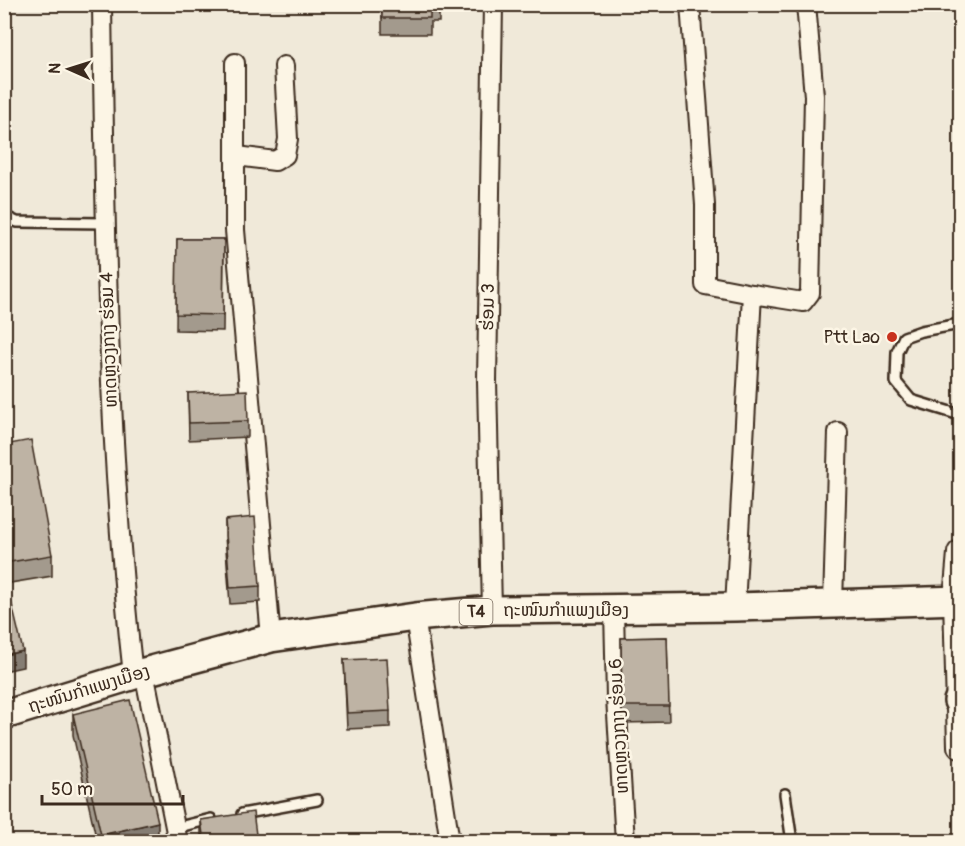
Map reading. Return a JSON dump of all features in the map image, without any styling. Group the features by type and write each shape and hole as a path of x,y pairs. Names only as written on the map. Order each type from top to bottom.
{"main road":[{"path":"960,553 958,599 960,746"},
{"name":"ຖະໜົນກຳແພງເມືອງ","path":"4,715 139,674 272,638 415,617 492,610 614,610 958,599"}],"street":[{"name":"ທາດຫຼວງກາງ ຮ່ອມ 4","path":"102,4 105,223 115,482 121,570 139,674 177,835"},
{"name":"ຮ່ອມ 3","path":"492,610 487,381 493,4"},
{"path":"690,4 705,205 705,285 803,302 810,293 814,96 806,4"},
{"path":"235,63 237,156 235,230 272,638"},
{"path":"237,156 275,161 285,155 288,138 284,66"},
{"path":"735,607 752,294"},
{"path":"833,604 838,432"},
{"name":"ທາດຫຼວງກາງ ຮ່ອມ 6","path":"614,610 616,709 625,842"},
{"path":"415,617 450,842"}],"lane":[{"path":"4,216 17,222 105,223"},
{"path":"960,324 921,331 904,337 897,352 896,382 911,400 960,415"},
{"path":"785,794 792,842"},
{"path":"229,816 316,800"},
{"path":"177,835 218,818"}],"building":[{"path":"382,4 439,4 439,6 430,6 430,18 382,18"},
{"path":"177,239 224,239 223,315 176,314"},
{"path":"247,390 248,421 189,423 188,393"},
{"path":"31,440 52,555 4,563 4,445"},
{"path":"255,517 260,586 230,588 225,520"},
{"path":"8,588 23,651 4,655 4,589"},
{"path":"667,637 669,706 622,706 621,638"},
{"path":"387,658 390,711 347,713 344,660"},
{"path":"130,700 158,822 101,835 73,714"},
{"path":"253,812 257,842 204,842 201,820"}],"place":[{"name":"Ptt Lao","path":"892,337"}]}
